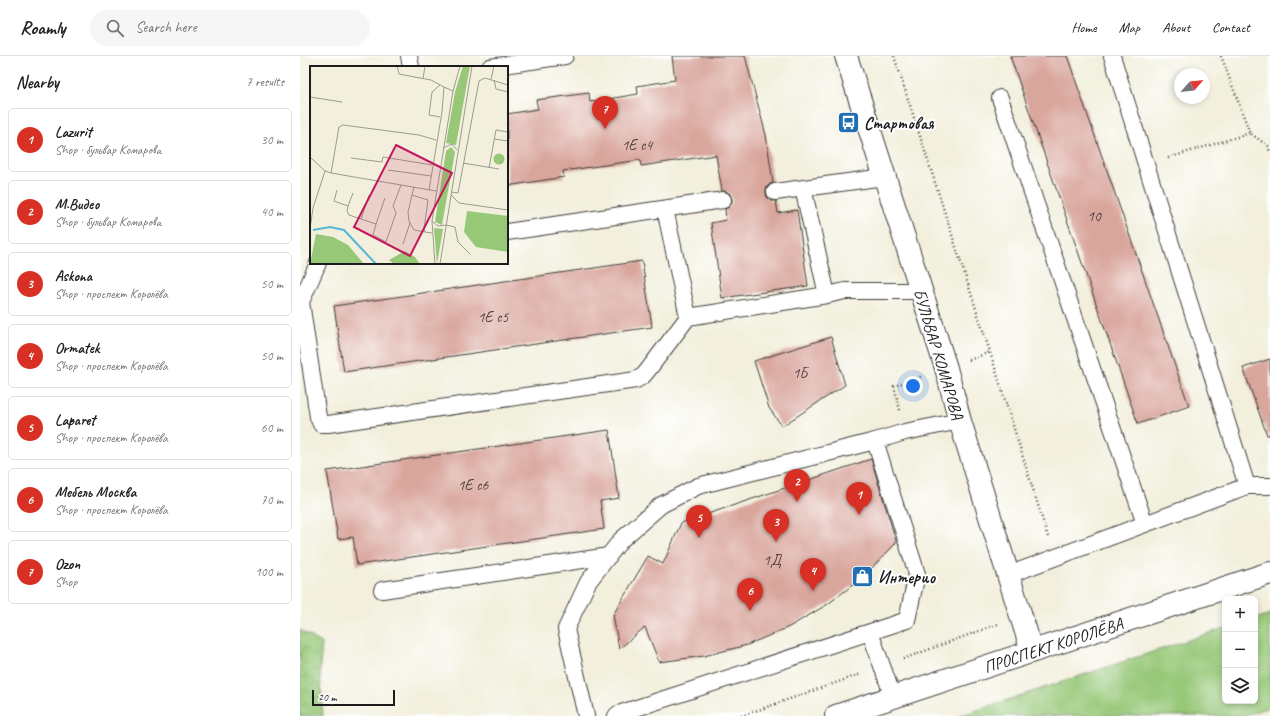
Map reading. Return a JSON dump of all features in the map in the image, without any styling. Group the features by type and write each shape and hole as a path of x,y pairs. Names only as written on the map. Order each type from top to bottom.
{"street":[{"name":"БУЛЬВАР КОМАРОВА","path":"846,56 946,368 960,421 1032,651"},
{"name":"ПРОСПЕКТ КОРОЛЁВА","path":"836,716 1270,573"}],"lane":[{"path":"410,56 411,66"},
{"path":"497,66 565,56"},
{"path":"1112,56 1248,486"},
{"path":"1000,98 1145,524"},
{"path":"775,192 884,176"},
{"path":"803,188 827,295"},
{"path":"508,232 723,200"},
{"path":"665,209 688,317"},
{"path":"317,264 301,302 318,417 321,424 636,380 643,376 648,370 688,317 846,291 921,291"},
{"path":"586,716 566,629 588,582 621,540 661,505 698,486 905,432 960,421"},
{"path":"616,716 618,714 907,620 917,574 875,441"},
{"path":"1008,575 1248,486 1270,486"},
{"path":"382,590 609,556"},
{"path":"870,632 893,697"}],"path":[{"path":"894,56 988,344 1055,558"},
{"path":"1221,56 1250,133 1268,146 1270,152"},
{"path":"1146,165 1250,133"},
{"path":"905,432 894,386 946,368"}],"green space":[{"path":"1270,614 1270,707 1242,716 959,716 1222,629 1222,704 1258,704 1258,618"},
{"path":"300,630 322,643 320,668 323,716 300,716"}],"building":[{"path":"672,56 745,56 766,135 773,183 766,188 766,194 771,201 776,201 778,213 797,210 808,286 722,298 711,223 726,220 725,209 732,203 732,199 730,194 726,191 722,191 716,155 641,166 640,160 563,171 564,177 508,186 508,114 538,109 536,100 589,93 590,102 638,94 637,86 675,80"},
{"path":"1010,56 1067,56 1189,406 1138,424"},
{"path":"642,261 652,327 344,372 334,306"},
{"path":"831,337 845,385 782,426 769,408 754,361"},
{"path":"1270,359 1270,435 1267,435 1243,368"},
{"path":"609,430 619,498 600,501 604,529 357,565 353,537 338,539 327,471"},
{"path":"871,459 896,541 895,544 863,577 828,604 789,627 747,645 704,656 659,662 645,627 619,649 613,615 648,556 663,564 681,523"}],"place":[{"name":"Стартовая","path":"848,123"},
{"name":"Ozon","path":"605,129"},
{"name":"М.Видео","path":"797,502"},
{"name":"Lazurit","path":"859,515"},
{"name":"Laparet","path":"699,538"},
{"name":"Askona","path":"776,542"},
{"name":"Интерио","path":"863,577"},
{"name":"Ormatek","path":"813,591"},
{"name":"Мебель Москва","path":"750,611"}]}
